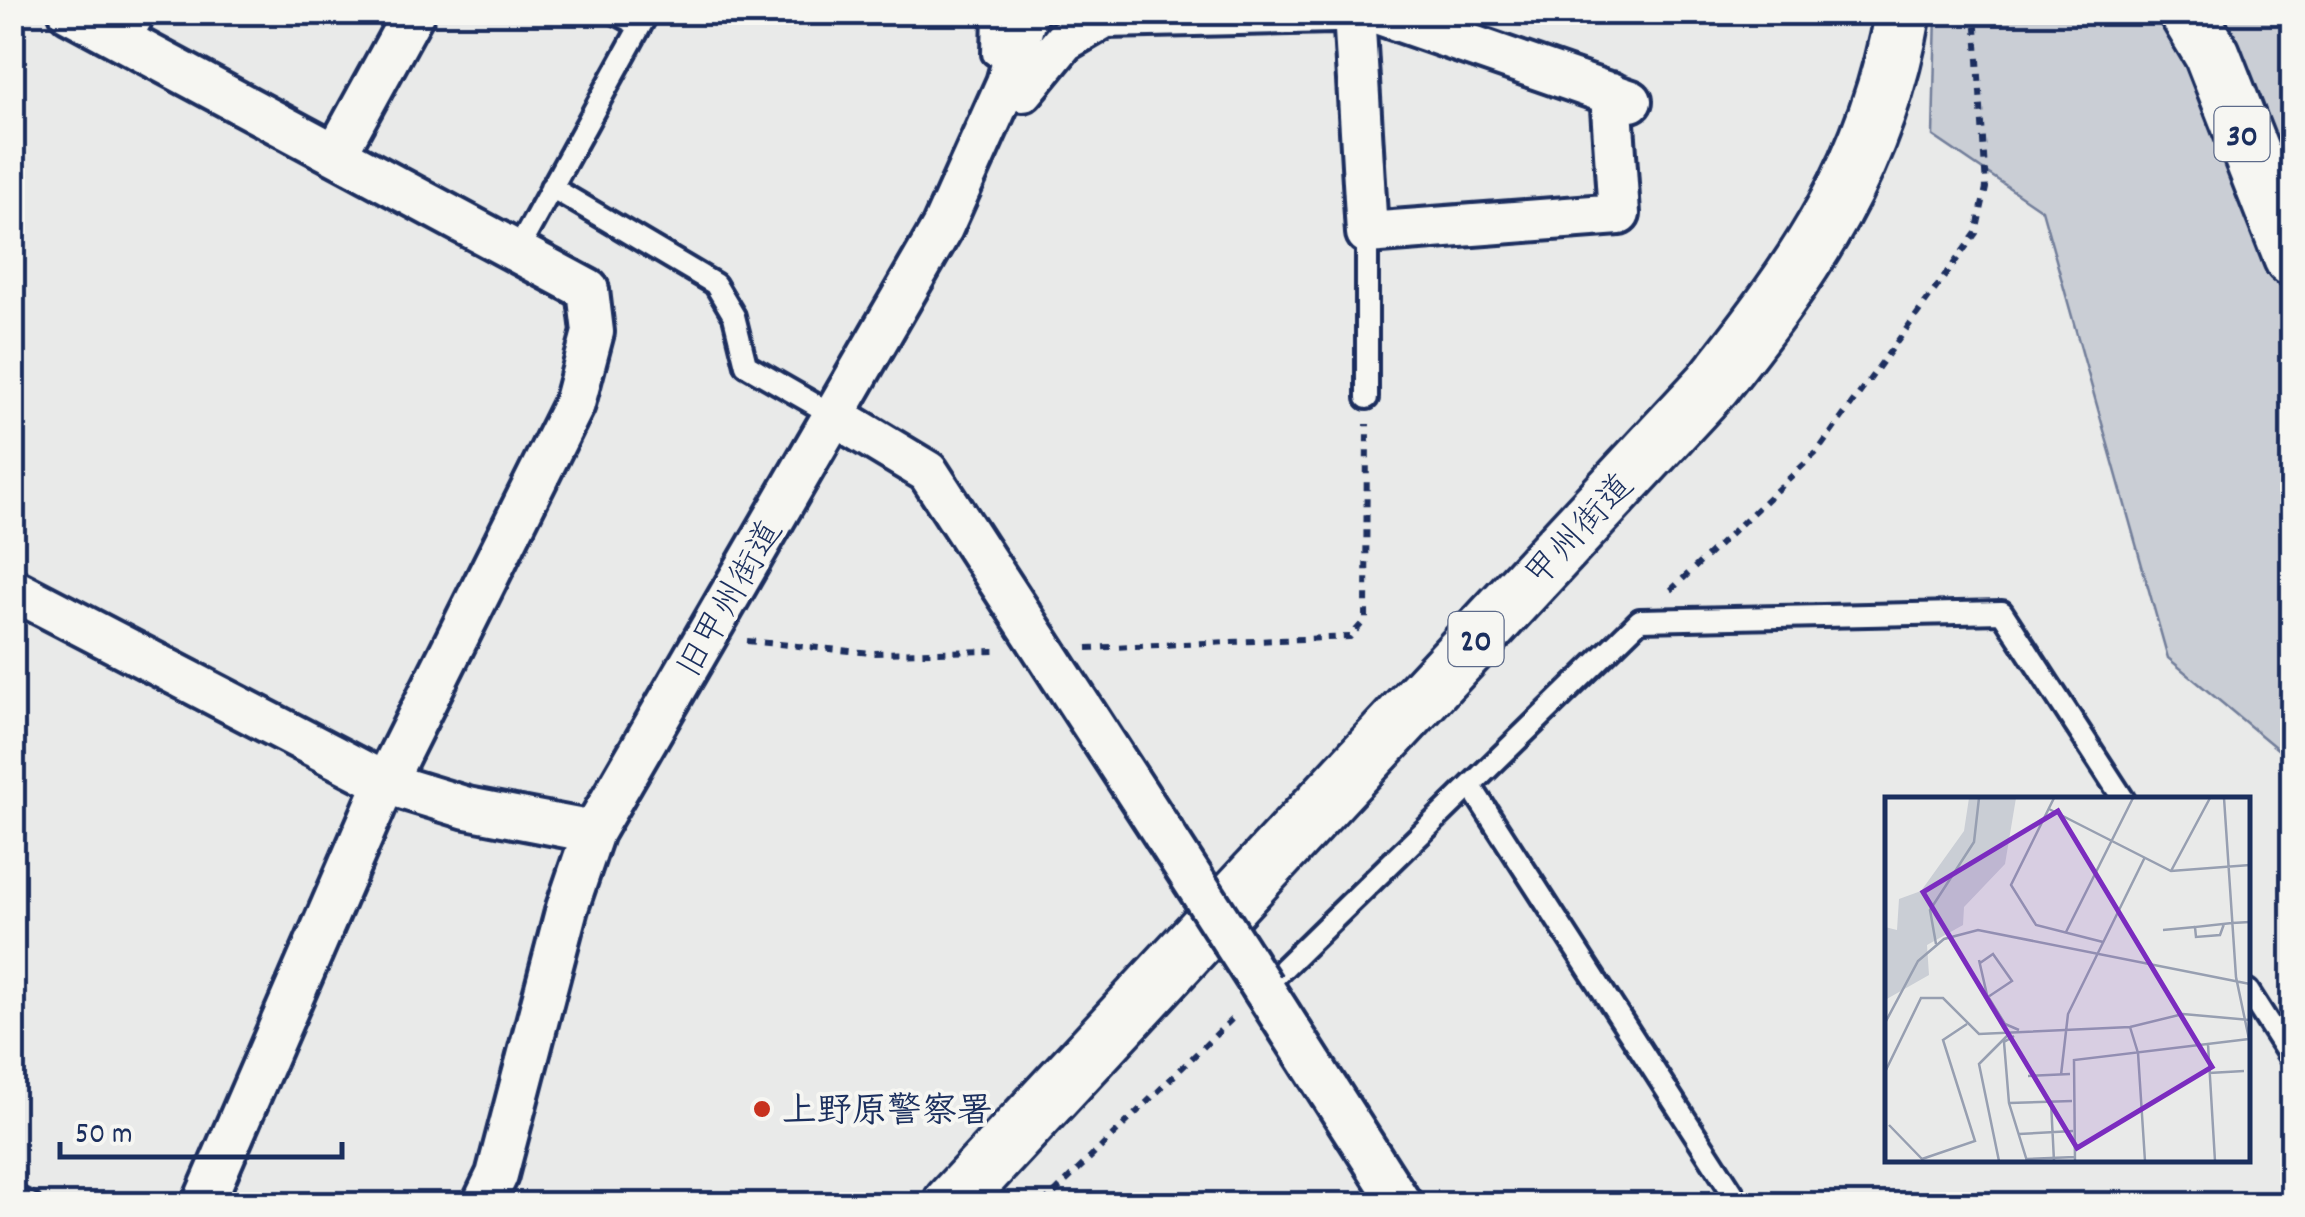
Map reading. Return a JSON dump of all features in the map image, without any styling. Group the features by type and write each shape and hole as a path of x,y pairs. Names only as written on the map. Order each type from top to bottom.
{"main road":[{"name":"甲州街道","path":"952,1204 1712,385 1777,303 1836,214 1871,135 1904,12"},
{"name":"30","path":"2187,12 2212,54 2292,258"}],"street":[{"path":"70,12 138,28 336,154 588,290 594,332 574,404 385,783 203,1204"},
{"name":"旧甲州街道","path":"482,1204 497,1175 567,908 593,832 942,228 1007,84 1026,12"},
{"path":"1007,84 1023,92 1064,41 1105,18 1333,12"},
{"path":"1354,12 1367,233 1619,214 1621,97 1374,12"},
{"path":"336,154 412,13"},
{"path":"835,416 928,472 1401,1204"},
{"path":"12,590 385,783 468,808 593,832"}],"lane":[{"path":"517,251 644,19 614,12"},
{"path":"994,12 993,54 1026,12"},
{"path":"552,187 716,284 734,316 746,366 835,416"},
{"path":"1367,233 1368,398"},
{"path":"1263,988 1640,620 2002,612 2122,797"},
{"path":"1472,788 1740,1204"},
{"path":"2250,994 2292,1060"},
{"path":"12,1195 30,1204"}],"path":[{"path":"1640,620 1817,452 1976,233 1986,188 1975,12"},
{"path":"705,637 872,653 1350,637 1366,618 1368,398"},
{"path":"1044,1204 1263,988"}],"shaded area":[{"path":"1936,13 2292,13 2292,761 2168,658 2042,210 1933,136"}],"place":[{"name":"上野原警察署","path":"762,1109"}]}
